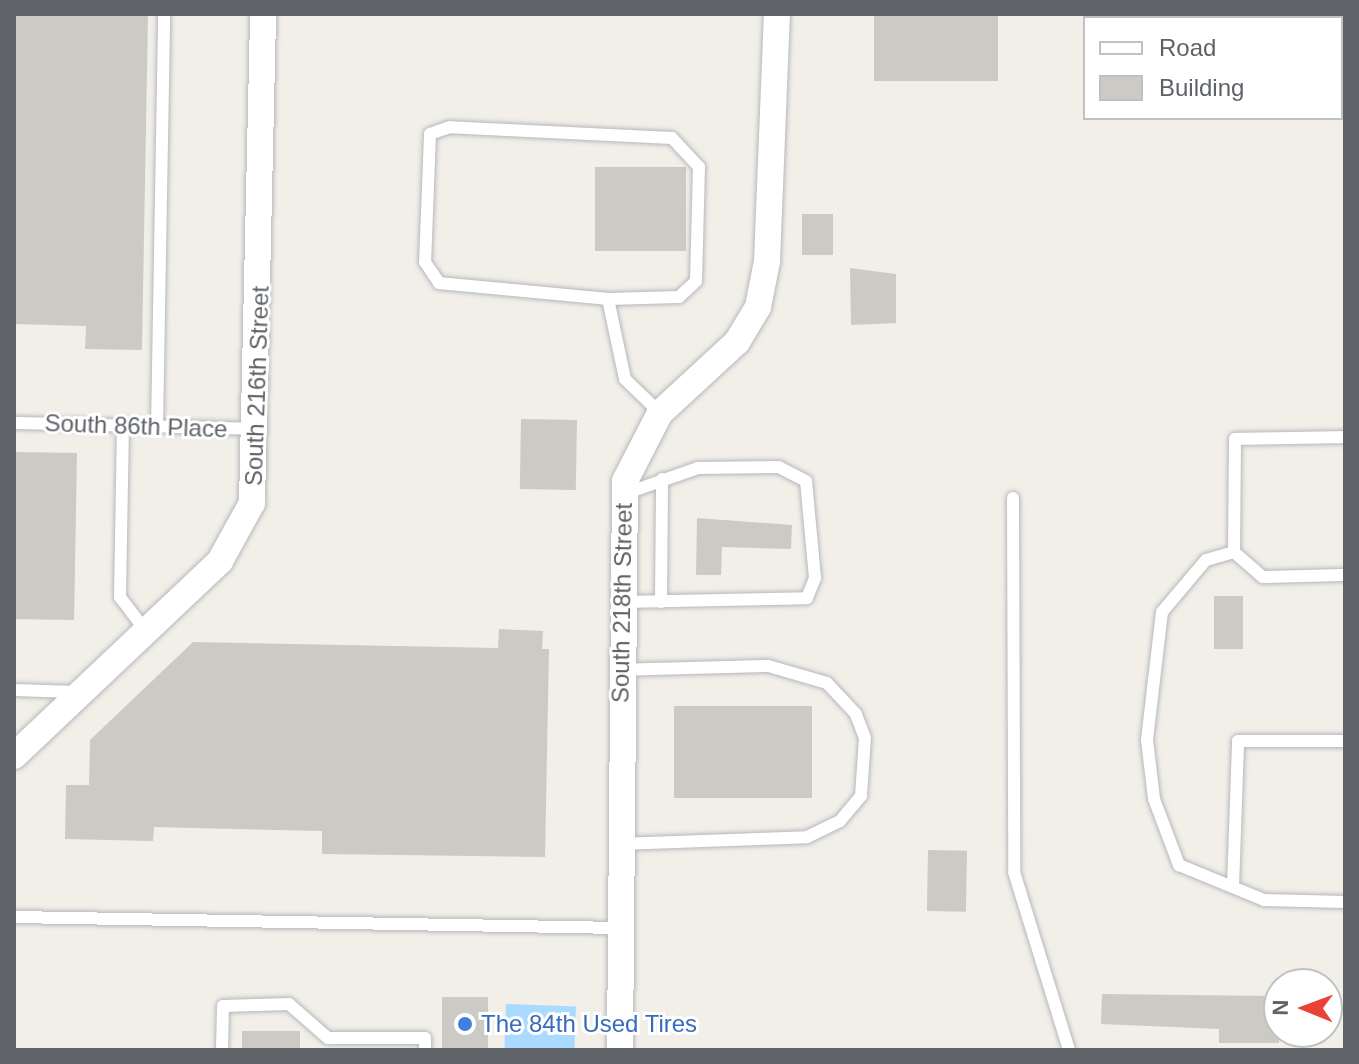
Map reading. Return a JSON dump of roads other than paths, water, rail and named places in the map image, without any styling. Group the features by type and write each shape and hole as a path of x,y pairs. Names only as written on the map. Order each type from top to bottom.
{"street":[{"name":"South 216th Street","path":"14,756 77,692 220,561 241,529 252,503 258,429 263,14"},
{"name":"South 218th Street","path":"620,1050 619,602 623,495 638,444 660,413 737,342 758,307 767,261 777,14"}],"lane":[{"path":"157,426 164,14"},
{"path":"450,127 672,138 699,167 696,281 679,297 608,299 439,283 425,262 430,134 450,127"},
{"path":"608,299 625,379 660,413"},
{"name":"South 86th Place","path":"14,423 258,429"},
{"path":"123,425 120,597 145,630"},
{"path":"1345,437 1235,439 1234,552 1263,577 1345,575"},
{"path":"619,602 807,598 815,578 806,481 778,467 698,468 623,495"},
{"path":"661,602 662,479"},
{"path":"1013,498 1014,872 1069,1050"},
{"path":"1234,552 1206,560 1162,612 1147,740 1154,799 1179,865 1264,900 1345,902"},
{"path":"620,670 768,666 827,683 856,714 865,738 861,796 840,821 807,837 620,844"},
{"path":"14,690 77,692"},
{"path":"1233,887 1238,741 1345,741"},
{"path":"14,917 620,928"},
{"path":"222,1050 223,1006 289,1004 328,1038 425,1038 425,1050"}],"water":[{"path":"506,1004 576,1006 574,1050 504,1050"}],"place":[{"name":"The 84th Used Tires","path":"465,1024"}]}
